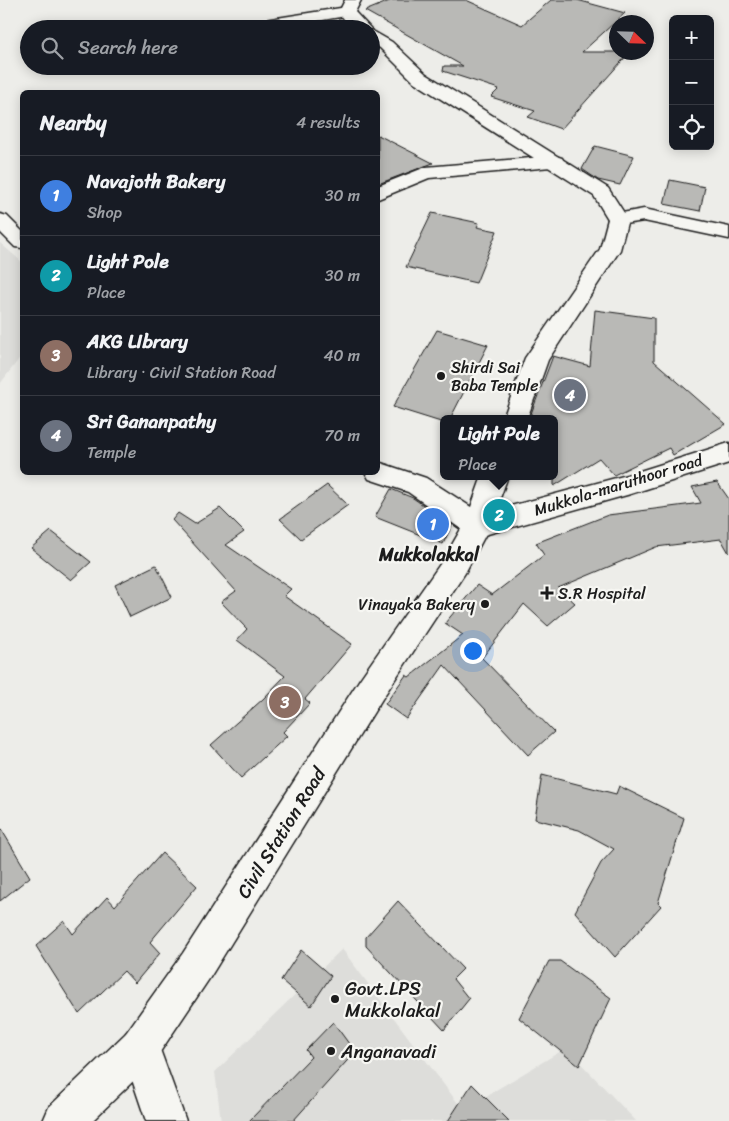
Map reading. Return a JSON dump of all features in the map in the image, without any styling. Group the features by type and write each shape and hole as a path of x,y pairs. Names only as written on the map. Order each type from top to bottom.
{"main road":[{"path":"282,20 350,6 353,20"},
{"path":"380,41 420,78 601,192 618,219 610,250 537,358 516,415"},
{"path":"380,192 426,173 555,162"},
{"path":"618,219 644,215 729,233"},
{"path":"0,220 20,240"},
{"name":"Mukkola-maruthoor road","path":"477,526 627,485 729,453"},
{"path":"380,473 417,485 477,526"},
{"name":"Civil Station Road","path":"62,1121 140,1047 196,966 371,689 455,566 477,526 494,480"},
{"path":"140,1047 166,1121"}],"shaded area":[{"path":"0,243 20,260 20,358 0,384"},
{"name":"Govt.LPS Mukkolakal","path":"342,949 463,1110 566,1048 636,1121 221,1121 215,1072"}],"building":[{"path":"392,0 466,0 522,25 551,0 577,0 625,13 623,15 609,15 609,28 582,52 609,52 609,60 623,60 561,129 528,117 535,111 491,97 499,89 443,71 444,66 463,66 365,11"},
{"path":"380,136 433,163 380,183"},
{"path":"595,146 634,156 620,185 598,180 582,169"},
{"path":"670,180 705,187 700,211 664,204"},
{"path":"432,213 479,223 477,227 497,231 476,283 406,267"},
{"path":"595,310 654,318 654,361 726,424 673,455 669,448 614,475 599,458 554,486 554,480 558,480 558,415 531,415 553,356 590,366"},
{"name":"Shirdi Sai Baba Temple","path":"437,330 488,345 452,415 440,415 440,422 393,407"},
{"path":"717,482 729,499 729,553 721,539 656,547 558,588 575,603 548,626 524,604 482,658 554,732 528,755 444,665 406,719 385,704 406,675 409,677 463,635 445,623 477,585 492,595 544,555 536,543 608,515 701,503 692,487"},
{"path":"327,485 348,505 301,539 280,519"},
{"path":"391,489 413,498 452,525 443,544 375,517"},
{"path":"220,508 244,532 226,545 291,589 284,596 352,644 305,699 310,703 283,732 287,736 241,778 211,745 263,699 285,676 237,640 247,629 221,602 236,591 172,520 178,513 195,524"},
{"path":"51,531 91,562 71,580 31,548"},
{"path":"156,565 172,597 130,617 115,585"},
{"path":"542,775 616,794 619,786 684,818 658,903 661,906 615,957 575,912 601,863 614,849 579,830 535,819"},
{"path":"0,827 30,877 0,901"},
{"path":"162,853 197,886 150,942 160,953 135,983 124,971 79,1014 36,946 64,921 73,934 107,897 115,906"},
{"path":"398,901 463,969 453,979 469,999 444,1030 366,946 366,937"},
{"path":"301,950 331,976 311,1006 281,980"},
{"path":"549,961 560,961 611,998 579,1066 519,1018"},
{"path":"333,1022 355,1052 293,1121 249,1121 311,1057 306,1050"},
{"path":"472,1084 509,1121 448,1121"}],"place":[{"name":"Shirdi Sai Baba Temple","path":"441,376"},
{"name":"Sri Gananpathy","path":"570,395"},
{"name":"Light Pole","path":"499,515"},
{"name":"Navajoth Bakery","path":"433,524"},
{"name":"S.R Hospital","path":"547,593"},
{"name":"Vinayaka Bakery","path":"485,604"},
{"name":"AKG LIbrary","path":"285,702"},
{"name":"Govt.LPS Mukkolakal","path":"335,999"},
{"name":"Anganavadi","path":"331,1051"}],"district":[{"name":"Mukkolakkal","path":"429,555"}]}
